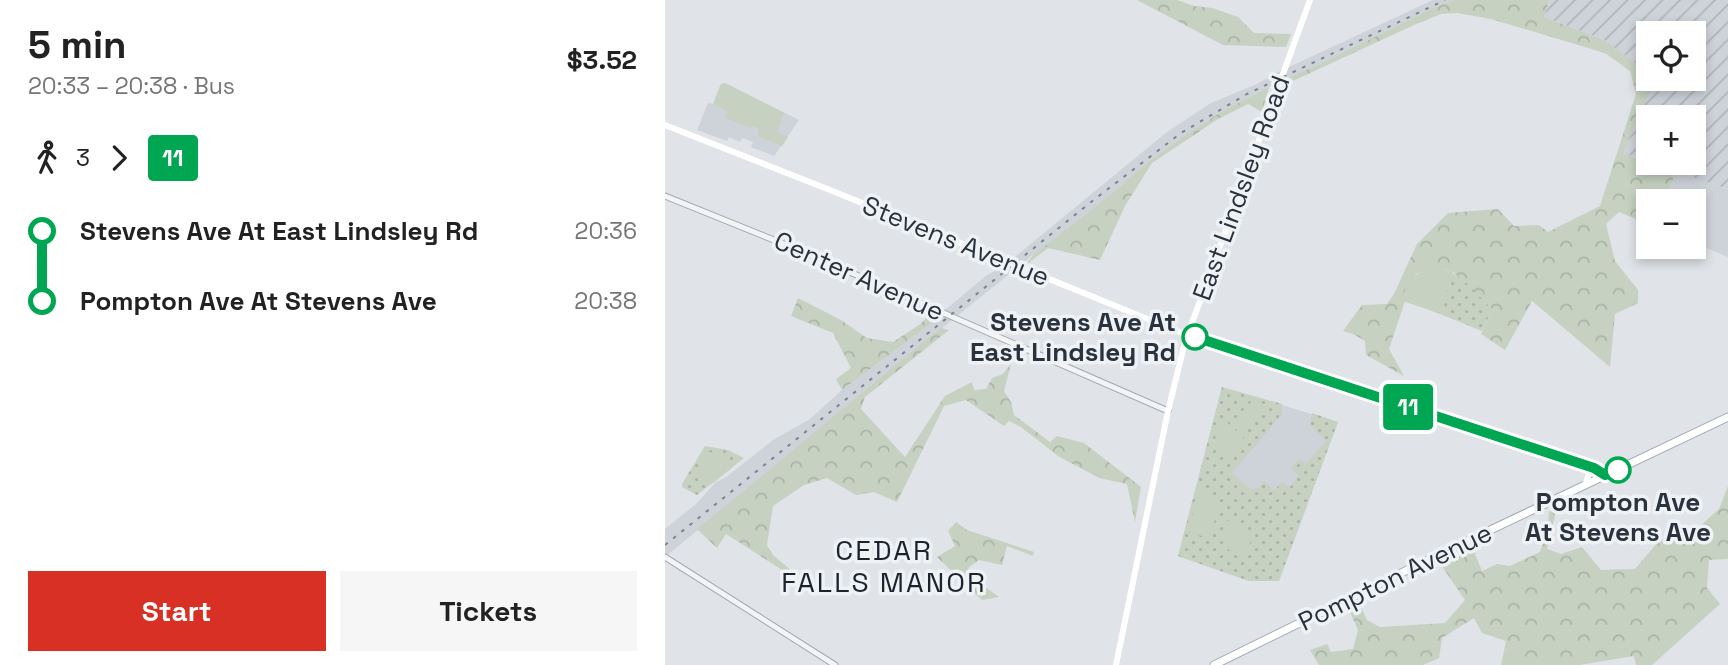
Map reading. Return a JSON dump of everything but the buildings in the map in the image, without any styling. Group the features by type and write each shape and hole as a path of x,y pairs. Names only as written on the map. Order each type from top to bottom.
{"main road":[{"name":"East Lindsley Road","path":"1116,665 1168,411 1187,334 1310,0"},
{"name":"Stevens Avenue","path":"665,125 1187,334 1584,464 1605,475"},
{"name":"Pompton Avenue","path":"1214,665 1728,417"},
{"path":"1584,464 1589,474 1585,486"}],"street":[{"name":"Center Avenue","path":"665,195 756,231 1168,411"},
{"path":"665,557 832,663"}],"shaded area":[{"path":"1433,0 1454,0 1221,112 1148,162 860,394 665,557 665,529 696,504 716,482 725,478 773,440 810,419 842,390 929,325 987,275 1003,267 1167,132 1211,103 1257,84"},
{"path":"1549,0 1728,0 1728,189 1687,175 1706,175 1706,105 1644,105 1651,91 1706,91 1706,21 1636,21 1636,64 1604,40 1544,17"},
{"path":"725,83 799,120 774,156 751,147 753,142 742,138 740,142 729,137 727,141 697,130 708,103 713,104 721,84"},
{"path":"1636,123 1636,157 1622,153"},
{"path":"1675,175 1688,175 1728,189 1728,257 1706,248 1706,189 1669,189"},
{"path":"1222,387 1338,422 1279,581 1249,581 1178,556"}],"green space":[{"path":"1137,0 1177,0 1238,17 1254,33 1291,34 1286,47 1223,45"},
{"path":"1454,0 1549,0 1544,17 1604,40 1636,63 1636,91 1651,91 1644,105 1636,105 1636,124 1623,153 1636,158 1636,175 1675,175 1669,189 1636,189 1636,219 1619,212 1606,224 1615,261 1638,290 1638,303 1615,314 1610,367 1532,301 1505,350 1481,334 1492,309 1453,272 1444,269 1429,269 1416,274 1401,300 1405,301 1389,349 1404,376 1366,355 1365,341 1343,331 1362,305 1387,304 1417,244 1448,213 1498,209 1514,226 1539,225 1548,232 1600,206 1636,94 1630,71 1605,53 1491,19 1457,13 1441,14 1414,25 1282,86 1284,80"},
{"path":"725,83 784,113 777,132 788,137 782,146 758,136 758,128 725,118 727,111 713,104 721,84"},
{"path":"1269,87 1262,112 1248,104 1218,119 1152,163 1125,206 1100,260 1048,248 1027,264 1033,255 1148,162 1221,112"},
{"path":"1434,268 1451,272 1473,289 1492,309 1482,331 1400,300 1412,279 1421,272"},
{"path":"1439,268 1453,272 1442,312 1400,300 1414,277 1424,271"},
{"path":"798,298 841,320 867,338 893,342 931,314 938,316 842,390 836,379 851,368 833,333 791,316"},
{"path":"941,328 949,330 865,397 861,409 905,457 945,396 972,382 974,390 986,389 992,378 1003,374 1011,364 1004,391 1011,402 1014,415 1050,442 1057,436 1084,443 1141,487 1135,522 1127,484 1099,478 1058,456 1021,427 1009,421 1004,426 966,400 944,406 897,502 874,492 856,495 827,478 804,485 773,506 767,545 773,555 793,572 790,575 726,534 717,548 697,529 880,378"},
{"path":"1222,387 1282,404 1282,414 1232,473 1250,489 1258,488 1264,481 1274,490 1283,482 1290,487 1299,476 1291,468 1299,459 1306,464 1326,441 1310,424 1312,413 1338,422 1279,581 1249,581 1178,556"},
{"path":"1252,401 1262,411 1243,431 1233,421"},
{"path":"1224,420 1244,437 1230,456 1220,449 1216,440 1217,430"},
{"path":"705,446 728,450 744,458 697,495 682,487 682,484"},
{"path":"706,450 732,462 733,467 713,483 703,476 699,469"},
{"path":"1728,486 1728,559 1709,560 1707,588 1720,604 1652,665 1636,665 1634,656 1579,665 1501,665 1506,641 1482,633 1474,618 1442,638 1439,658 1423,665 1319,665 1310,650 1327,644 1331,652 1353,649 1358,630 1349,610 1360,605 1367,620 1380,627 1445,623 1465,600 1441,565 1473,549 1482,571 1497,564 1510,566 1540,552 1549,512 1557,507 1547,549 1561,554 1582,547 1601,570 1635,569 1658,542 1673,533 1690,535 1719,509"},
{"path":"1197,491 1220,496 1211,538 1189,533"},
{"path":"1234,520 1249,535 1250,544 1242,553 1222,548 1227,521"},
{"path":"956,522 967,530 1034,552 1033,556 1007,546 1002,565 979,560 968,568 971,577 999,597 982,600 937,557 955,546 948,531"}],"railway":[{"path":"665,545 1091,202 1181,133 1247,94 1445,0"}],"bus line":[{"name":"11","path":"1195,337 1594,468 1605,475 1618,470"}],"place":[{"name":"Stevens Ave At East Lindsley Rd","path":"1195,337"},
{"name":"Pompton Ave At Stevens Ave","path":"1618,470"}],"district":[{"name":"CEDAR FALLS MANOR","path":"884,566"}]}
